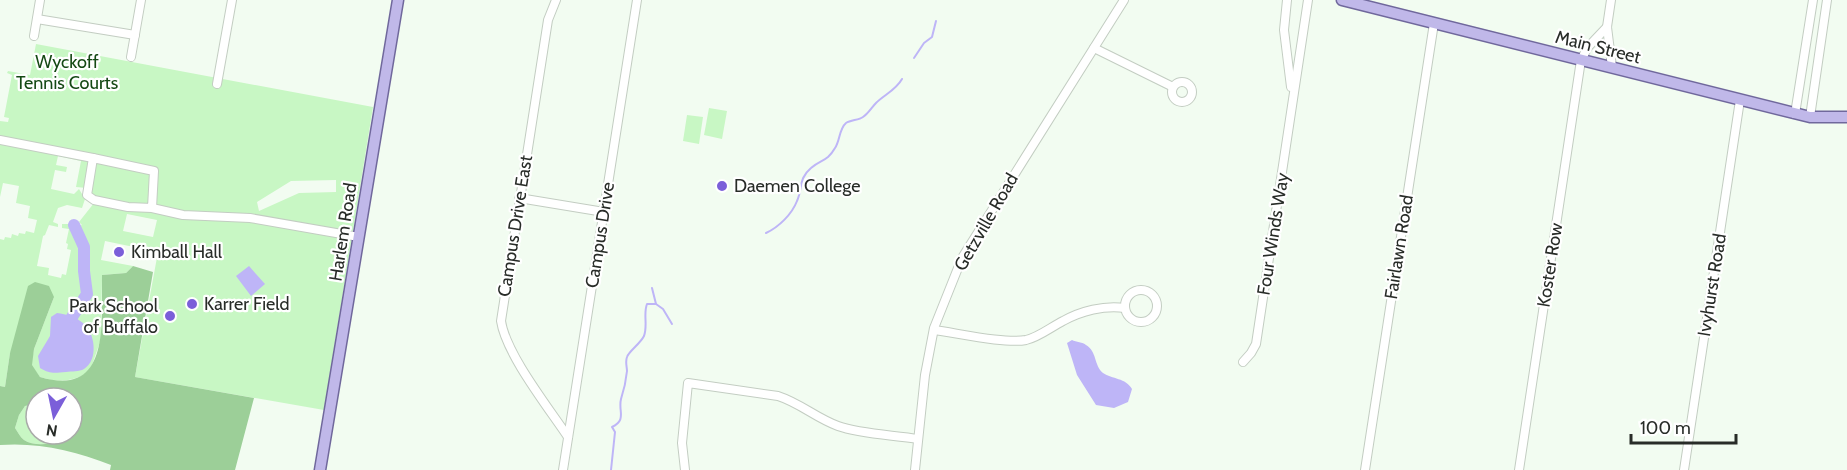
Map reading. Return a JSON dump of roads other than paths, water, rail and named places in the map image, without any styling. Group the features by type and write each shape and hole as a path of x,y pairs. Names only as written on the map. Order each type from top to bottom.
{"main road":[{"name":"Harlem Road","path":"321,470 398,0"},
{"name":"Main Street","path":"1342,0 1795,114 1810,117 1847,117"}],"street":[{"path":"34,36 40,0"},
{"path":"131,57 141,0"},
{"path":"217,84 232,0"},
{"name":"Campus Drive East","path":"556,0 548,20 501,311 502,330 515,356 568,437"},
{"name":"Campus Drive","path":"563,470 637,0"},
{"name":"Getzville Road","path":"915,470 925,375 934,330 962,258 1124,0"},
{"name":"Four Winds Way","path":"1287,0 1284,30 1293,103"},
{"name":"Four Winds Way","path":"1243,362 1256,344 1308,0"},
{"path":"1611,0 1607,27 1612,67"},
{"path":"1795,114 1813,0"},
{"path":"1810,117 1827,0"},
{"path":"37,19 135,35"},
{"name":"Fairlawn Road","path":"1365,470 1434,23"},
{"path":"1581,60 1588,47 1607,27"},
{"path":"1809,27 1823,29"},
{"path":"1094,48 1173,87"},
{"name":"Koster Row","path":"1519,470 1581,60"},
{"name":"Ivyhurst Road","path":"1684,470 1740,100"},
{"path":"0,140 154,171 152,208"},
{"path":"93,158 88,178 87,195 89,198 128,207 152,208 183,215 250,218 359,237"},
{"path":"519,198 604,212"},
{"path":"1140,290 1154,295 1158,305 1155,316 1151,320 1140,323 1130,318 1125,308 1130,294 1140,290"},
{"path":"934,330 1005,340 1025,340 1075,315 1112,306 1125,308"},
{"path":"685,470 682,443 688,383 778,396 799,404 836,425 918,439"}],"waterway":[{"path":"914,58 924,43 932,37 936,21"},
{"path":"766,233 780,224 792,211 804,176 832,153 846,123 865,116 902,79"},
{"path":"72,317 87,294 84,247 74,225"},
{"path":"611,470 615,432 612,427 621,418 620,403 627,371 626,359 644,336 647,304 656,304 652,288"},
{"path":"656,304 663,309 672,324"}],"place":[{"name":"Daemen College","path":"722,186"},
{"name":"Kimball Hall","path":"119,252"},
{"name":"Karrer Field","path":"192,304"},
{"name":"Park School of Buffalo","path":"170,316"}],"park label":[{"name":"Wyckoff Tennis Courts","path":"67,72"}]}
